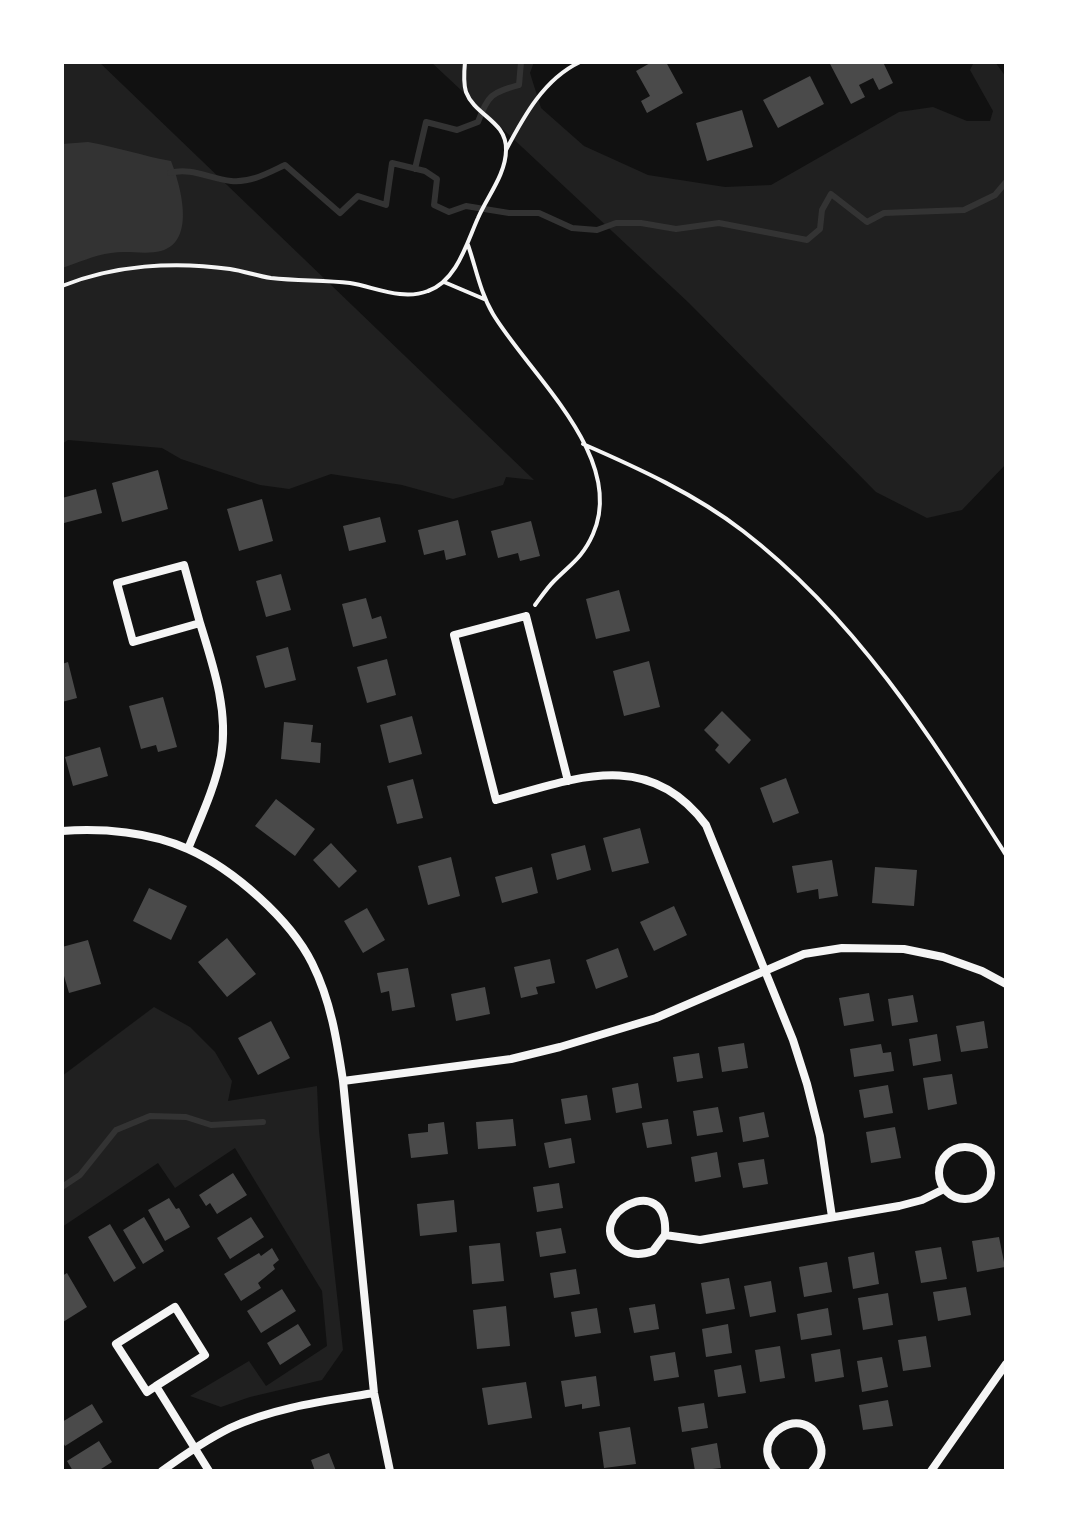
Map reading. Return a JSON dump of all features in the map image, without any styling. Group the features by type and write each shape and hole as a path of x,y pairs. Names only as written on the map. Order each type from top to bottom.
{"street":[{"path":"188,849 214,783 221,753 220,692 184,565 117,583 133,642 200,623"},
{"path":"568,781 526,616 454,635 496,800 593,776 641,778 660,784 692,806 711,836 807,1084 820,1136 832,1217"},
{"path":"62,831 118,832 188,849 251,891 298,938 325,992 336,1032 374,1393 390,1471"},
{"path":"343,1081 511,1059 560,1047 656,1018 804,954 842,948 904,949 943,957 982,971 1006,984"},
{"path":"960,1146 984,1154 991,1166 991,1178 981,1194 962,1199 944,1189 938,1176 944,1156 960,1146"},
{"path":"665,1235 700,1240 899,1206 922,1200 944,1189"},
{"path":"646,1202 656,1206 663,1215 665,1235 653,1251 635,1255 616,1244 612,1235 613,1218 628,1203 646,1202"},
{"path":"175,1307 205,1355 156,1386 147,1392 116,1344 175,1307"},
{"path":"931,1471 1006,1364"},
{"path":"156,1386 209,1471"},
{"path":"162,1471 231,1428 262,1416 297,1406 374,1393"},
{"path":"777,1471 769,1460 767,1447 773,1434 789,1423 801,1423 818,1436 822,1449 821,1459 812,1471"}],"path":[{"path":"465,62 467,94 494,121 503,136 506,150"},
{"path":"62,286 101,274 167,264 232,270 270,278 329,280 389,293 428,291 444,282 467,243 495,184 506,150 537,98 556,78 580,62"},
{"path":"467,243 484,299 567,414 599,485 600,507 595,530 585,550 554,581 526,616"},
{"path":"444,282 484,299"},
{"path":"583,444 684,492 743,531 825,605 880,667 931,736 1006,855"}],"shaded area":[{"path":"62,62 99,62 534,480 506,477 503,485 453,499 402,485 331,474 289,489 260,485 181,459 162,448 68,440 62,444"},
{"path":"431,62 534,62 530,73 541,108 584,146 648,175 725,187 771,185 899,112 933,107 967,121 990,121 993,111 970,70 974,62 995,62 1006,77 1006,464 962,510 927,518 876,492 689,303"},
{"path":"88,142 171,161 183,211 179,236 172,245 155,252 105,254 62,268 62,144"},
{"path":"154,1007 190,1027 215,1052 232,1081 228,1101 317,1086 319,1131 343,1350 322,1380 221,1407 190,1396 249,1361 266,1386 327,1346 322,1291 235,1148 175,1188 158,1163 62,1227 62,1076"}],"building":[{"path":"652,62 666,62 683,93 647,113 641,101 650,96 636,71"},
{"path":"829,62 883,62 893,83 879,90 873,78 859,85 865,97 851,104"},
{"path":"810,76 824,104 778,128 763,100"},
{"path":"742,110 753,147 707,161 696,123"},
{"path":"158,470 168,509 122,522 112,483"},
{"path":"96,489 102,513 64,523 62,498"},
{"path":"262,499 273,541 239,551 227,509"},
{"path":"380,517 386,542 349,551 343,526"},
{"path":"458,520 466,555 446,560 444,550 424,555 418,530"},
{"path":"531,521 540,556 520,561 518,553 498,558 491,531"},
{"path":"281,574 291,610 266,617 256,581"},
{"path":"619,590 630,631 596,639 586,599"},
{"path":"366,598 372,619 381,616 387,638 353,647 342,604"},
{"path":"288,647 296,680 265,688 256,656"},
{"path":"387,659 396,695 367,703 357,667"},
{"path":"649,661 660,707 624,716 613,671"},
{"path":"68,662 77,698 62,702 62,664"},
{"path":"163,697 177,747 158,752 156,745 141,749 129,706"},
{"path":"722,711 751,740 729,764 715,750 719,745 704,730"},
{"path":"412,716 422,754 389,763 380,725"},
{"path":"284,722 313,725 311,742 321,743 320,763 281,759"},
{"path":"100,747 108,776 73,786 65,757"},
{"path":"786,778 799,813 773,823 760,788"},
{"path":"413,779 423,818 397,824 387,786"},
{"path":"276,799 315,829 295,856 255,826"},
{"path":"640,828 649,863 612,872 603,838"},
{"path":"331,843 357,871 339,888 313,860"},
{"path":"585,845 591,870 557,880 551,854"},
{"path":"451,857 460,896 428,905 418,866"},
{"path":"832,860 838,896 819,899 818,889 797,893 792,866"},
{"path":"532,867 538,893 502,903 495,877"},
{"path":"875,867 917,870 914,906 872,903"},
{"path":"149,888 187,906 171,940 133,921"},
{"path":"674,906 687,935 654,951 640,922"},
{"path":"367,908 385,940 363,953 344,921"},
{"path":"227,938 256,974 227,997 198,962"},
{"path":"88,940 101,984 69,993 62,969 62,947"},
{"path":"618,948 628,977 596,989 586,960"},
{"path":"550,959 555,983 536,987 538,994 521,998 514,967"},
{"path":"408,968 415,1007 392,1011 389,991 381,993 377,973"},
{"path":"485,987 490,1014 456,1021 451,994"},
{"path":"869,993 874,1021 844,1026 839,998"},
{"path":"913,995 918,1022 892,1026 888,999"},
{"path":"271,1021 290,1058 258,1075 238,1038"},
{"path":"984,1021 988,1048 961,1052 956,1026"},
{"path":"937,1034 941,1061 913,1066 909,1039"},
{"path":"744,1043 748,1068 722,1072 718,1047"},
{"path":"881,1044 883,1053 891,1052 894,1071 854,1077 850,1049"},
{"path":"699,1053 703,1078 677,1082 673,1057"},
{"path":"952,1074 957,1104 928,1110 923,1078"},
{"path":"638,1083 642,1108 616,1113 612,1088"},
{"path":"888,1085 893,1113 864,1118 859,1090"},
{"path":"587,1095 591,1120 565,1124 561,1099"},
{"path":"718,1107 723,1132 697,1136 693,1111"},
{"path":"764,1112 769,1137 743,1142 739,1117"},
{"path":"513,1119 516,1146 478,1149 476,1122"},
{"path":"668,1119 672,1144 647,1148 642,1123"},
{"path":"444,1122 448,1154 411,1158 408,1134 428,1132 428,1124"},
{"path":"895,1127 901,1158 871,1163 866,1132"},
{"path":"571,1138 575,1163 549,1168 544,1143"},
{"path":"717,1152 721,1177 695,1182 691,1157"},
{"path":"764,1159 768,1184 743,1188 738,1163"},
{"path":"233,1173 247,1195 217,1214 210,1203 206,1206 199,1195"},
{"path":"559,1183 563,1208 537,1212 533,1187"},
{"path":"169,1198 190,1227 165,1241 148,1210"},
{"path":"454,1200 457,1232 420,1236 417,1204"},
{"path":"144,1217 164,1251 143,1264 123,1230"},
{"path":"251,1217 264,1237 230,1259 217,1238"},
{"path":"110,1224 136,1268 114,1282 88,1237"},
{"path":"561,1228 566,1253 540,1257 536,1232"},
{"path":"999,1237 1005,1267 977,1272 972,1241"},
{"path":"500,1243 504,1281 472,1284 469,1246"},
{"path":"941,1247 947,1279 921,1283 915,1251"},
{"path":"272,1248 279,1260 273,1265 275,1269 258,1283 261,1288 241,1301 224,1274"},
{"path":"874,1252 879,1284 853,1289 848,1257"},
{"path":"827,1262 832,1292 804,1297 799,1267"},
{"path":"576,1269 580,1294 554,1298 550,1273"},
{"path":"67,1273 87,1307 63,1322 62,1276"},
{"path":"729,1278 735,1309 706,1314 701,1283"},
{"path":"771,1281 776,1312 750,1317 744,1286"},
{"path":"966,1287 971,1315 938,1321 933,1292"},
{"path":"282,1289 296,1311 261,1333 247,1311"},
{"path":"888,1293 893,1325 863,1330 858,1298"},
{"path":"655,1304 659,1329 634,1333 629,1308"},
{"path":"506,1306 510,1346 477,1349 473,1310"},
{"path":"597,1308 601,1333 575,1337 571,1312"},
{"path":"828,1308 832,1335 801,1340 797,1314"},
{"path":"298,1324 311,1345 280,1365 267,1343"},
{"path":"728,1324 732,1353 706,1357 702,1329"},
{"path":"926,1336 931,1367 903,1371 898,1340"},
{"path":"780,1346 785,1378 760,1382 755,1350"},
{"path":"840,1349 844,1377 815,1382 811,1354"},
{"path":"675,1352 679,1377 654,1381 650,1356"},
{"path":"882,1357 888,1387 862,1392 857,1361"},
{"path":"741,1365 746,1393 718,1397 714,1370"},
{"path":"596,1376 600,1406 582,1409 582,1404 565,1407 561,1381"},
{"path":"526,1382 532,1418 488,1425 482,1388"},
{"path":"888,1400 893,1426 863,1430 859,1405"},
{"path":"704,1403 708,1428 682,1432 678,1407"},
{"path":"92,1404 103,1422 65,1446 62,1422"},
{"path":"630,1427 636,1464 604,1468 599,1432"},
{"path":"99,1441 112,1462 98,1471 73,1471 67,1461"},
{"path":"717,1443 721,1468 695,1471 691,1448"},
{"path":"329,1453 336,1471 315,1471 311,1460"}],"waterway":[{"path":"415,169 426,122 457,130 478,122 492,96 519,85 521,62"},
{"path":"170,173 185,171 238,181 259,177 285,165 340,213 358,196 386,205 392,163 425,171 437,179 434,205 449,212 466,206 509,213 539,213 572,228 597,230 616,223 641,223 676,229 719,223 807,240 820,229 822,210 831,194 867,222 884,213 964,210 995,195 1006,182"},
{"path":"62,1187 80,1175 116,1130 150,1116 186,1117 211,1125 263,1122"}]}
